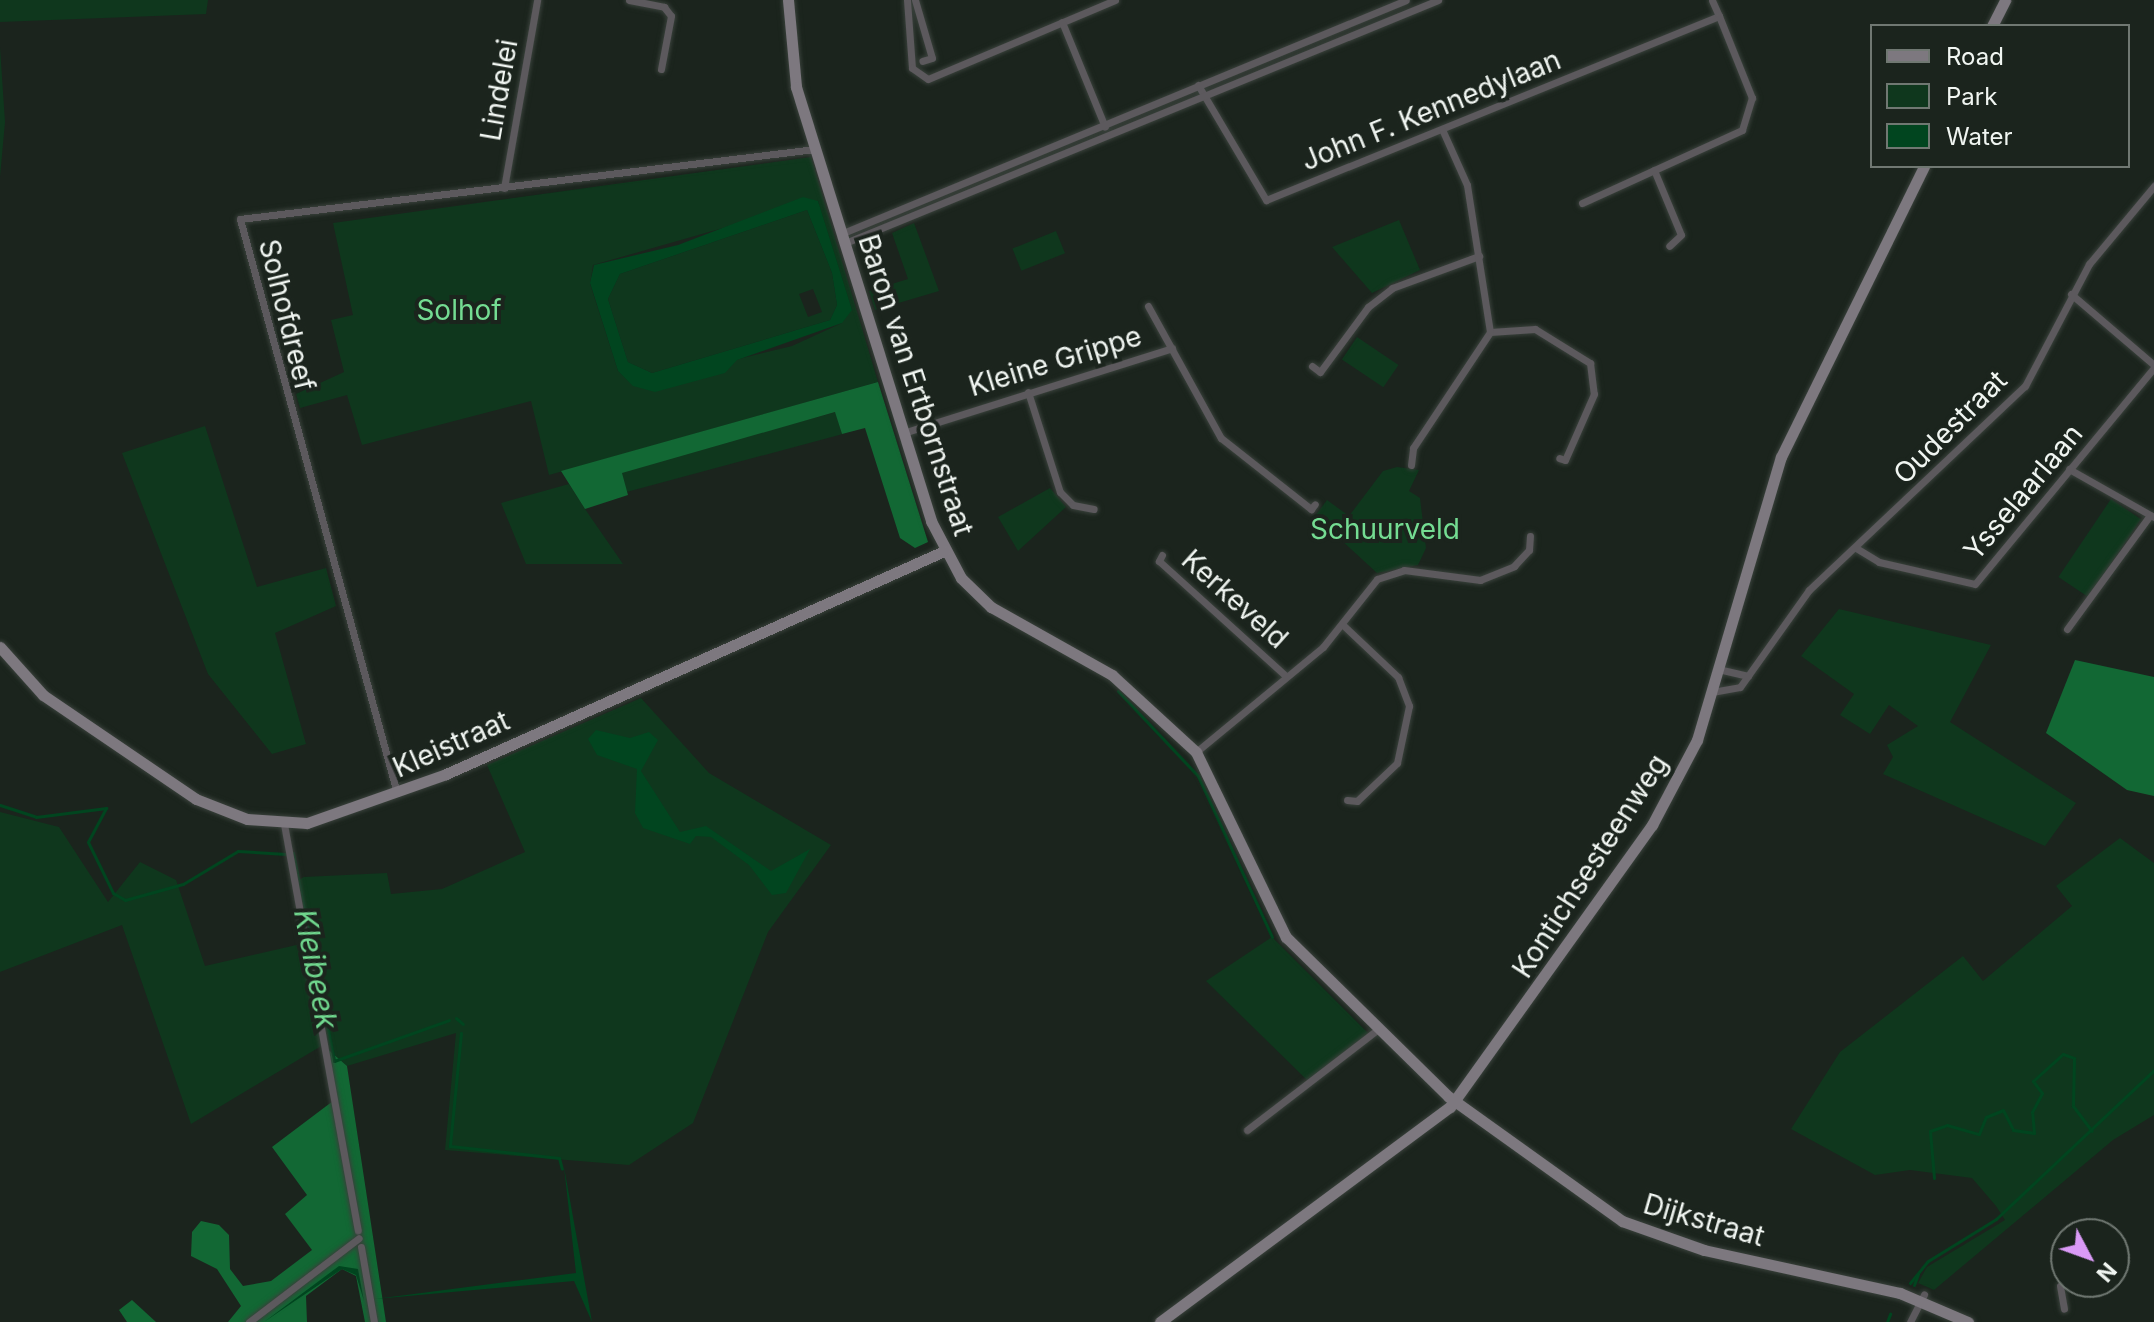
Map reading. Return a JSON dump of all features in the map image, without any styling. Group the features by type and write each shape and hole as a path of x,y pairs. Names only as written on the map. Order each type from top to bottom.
{"street":[{"name":"Lindelei","path":"504,188 537,0"},
{"path":"629,0 658,2 671,16 661,69"},
{"name":"Baron van Ertbornstraat","path":"788,0 796,87 944,551 991,607 1112,675 1196,752 1286,937 1455,1102"},
{"path":"907,0 912,68 921,79 1115,0"},
{"path":"915,0 932,58 922,61"},
{"path":"844,238 1198,85 1406,0"},
{"path":"844,238 1109,136 1436,0"},
{"path":"1582,203 1733,137 1750,119 1752,98 1712,0"},
{"path":"1993,24 2005,0"},
{"name":"John F. Kennedylaan","path":"1198,85 1266,200 1719,16"},
{"path":"1062,22 1109,136"},
{"path":"1411,465 1413,448 1490,332 1467,185 1442,129"},
{"name":"Solhofdreef","path":"397,794 240,219 815,149"},
{"name":"Kontichsesteenweg","path":"1160,1322 1455,1102 1652,825 1697,740 1781,457 1923,168"},
{"path":"1654,170 1681,235 1669,246"},
{"name":"Oudestraat","path":"1712,692 1732,693 1748,676 1809,590 2025,386 2071,294 2154,186"},
{"path":"1312,366 1320,372 1368,307 1392,288 1479,256"},
{"name":"Ysselaarlaan","path":"1856,548 1879,562 1975,584 2154,366 2071,294"},
{"name":"Kleine Grippe","path":"1148,306 1221,438 1311,509 1315,504"},
{"path":"1490,332 1535,329 1590,363 1594,394 1565,460 1559,458"},
{"name":"Kleine Grippe","path":"906,432 1172,348"},
{"path":"1028,392 1060,492 1073,505 1094,509"},
{"path":"2067,629 2152,516 2069,469"},
{"path":"1196,752 1343,625 1377,579 1404,570 1480,580 1514,566 1529,550 1530,536"},
{"name":"Kleistraat","path":"0,647 43,695 196,799 228,814 284,824 334,818 397,794 944,551"},
{"name":"Kerkeveld","path":"1162,555 1159,561 1286,676"},
{"path":"1343,625 1398,677 1409,706 1397,763 1357,801 1347,800"},
{"path":"1718,669 1748,676"},
{"path":"249,1322 359,1234 284,824"},
{"path":"1247,1130 1378,1029"},
{"name":"Dijkstraat","path":"1455,1102 1622,1221 1704,1250 1922,1297 1968,1322"},
{"path":"361,1247 374,1320"},
{"path":"1910,1322 1922,1297"},
{"path":"2062,1298 2064,1309"}],"green space":[{"path":"0,0 208,0 206,14 0,22"},
{"path":"0,47 5,122 0,177"},
{"name":"Solhof","path":"811,157 878,382 549,475 531,401 362,445 347,395 300,408 296,394 344,372 331,320 353,315 333,223","holes":["818,201 842,323 792,346 633,385 618,371 590,284 593,265"]},
{"path":"807,210 832,273 837,305 830,320 652,373 628,362 608,299 620,274","holes":["813,289 822,312 808,317 799,294"]},
{"path":"1399,220 1420,270 1372,293 1332,247"},
{"path":"914,223 939,291 875,310 869,291 908,279 892,233"},
{"path":"1056,231 1065,253 1021,271 1012,249"},
{"path":"1357,337 1398,365 1383,387 1342,359"},
{"path":"836,412 842,434 627,492 621,470"},
{"path":"205,426 257,587 326,568 336,606 275,633 306,744 272,754 208,674 122,453"},
{"name":"Schuurveld","path":"1397,467 1419,470 1409,491 1420,498 1426,548 1418,565 1377,573 1315,516 1327,500 1349,516 1383,471"},
{"path":"569,484 623,564 526,564 501,503"},
{"path":"1050,488 1066,507 1018,551 998,517"},
{"path":"2111,499 2141,519 2088,597 2058,577"},
{"path":"1839,609 1991,645 1950,722 2076,803 2045,846 1883,774 1893,757 1887,745 1918,726 1889,705 1870,734 1840,715 1854,694 1801,656"},
{"path":"641,698 709,773 831,845 768,932 693,1123 629,1165 445,1150 456,1033 347,1066 323,1045 191,1124 122,925 0,972 0,812 59,827 108,902 140,862 176,880 205,966 305,943 295,882 304,877 387,873 391,894 442,889 525,852 487,765"},
{"path":"2120,838 2154,863 2154,1115 2113,1140 1934,1290 1918,1283 1927,1267 2005,1220 1972,1178 1910,1170 1875,1175 1791,1129 1840,1052 1963,956 1983,981 2072,906 2056,886"},
{"path":"1272,937 1370,1035 1309,1082 1206,981"}],"shaded area":[{"path":"878,382 928,542 915,548 900,538 865,428 842,434 835,412 622,473 628,495 585,509 561,471"},
{"path":"2075,660 2154,677 2154,796 2127,790 2046,733"},
{"path":"323,1045 347,1066 386,1322 365,1322 356,1276 342,1269 306,1296 307,1322 228,1322 241,1306 217,1269 191,1256 192,1232 201,1221 219,1225 229,1235 230,1269 243,1286 271,1281 312,1250 285,1214 307,1195 272,1147 333,1101"},
{"path":"132,1300 156,1322 127,1322 119,1310"}],"water":[{"path":"803,197 818,201 852,310 842,323 737,360 725,373 655,392 633,386 618,371 590,283 594,265 678,245","holes":["807,210 832,273 837,305 830,320 652,373 628,362 608,299 620,274"]},
{"path":"596,730 630,738 649,732 658,740 641,771 680,832 706,826 771,871 810,849 786,893 772,895 749,865 711,837 696,836 690,844 643,828 635,813 637,769 597,755 588,739"},
{"path":"564,1167 592,1322 574,1281 375,1299 576,1273"},
{"path":"339,1266 358,1269 364,1301 356,1275 342,1269 264,1322"}],"waterway":[{"path":"1118,691 1198,776 1272,937"},
{"name":"Kleibeek","path":"0,805 36,817 106,808 88,842 113,893 125,900 183,884 238,851 286,854"},
{"name":"Kleibeek","path":"293,853 334,1061 449,1020"},
{"name":"Kleibeek","path":"456,1018 463,1024"},
{"name":"Kleibeek","path":"461,1033 450,1146 559,1158 562,1169"},
{"path":"1934,1178 1930,1131 1947,1125 1979,1134 1986,1117 2003,1110 2013,1130 2034,1133 2032,1112 2042,1093 2033,1081 2063,1054 2074,1058 2073,1106 2092,1131"},
{"path":"1910,1283 1928,1261 1996,1219 2154,1070"},
{"path":"1914,1285 1918,1274"},
{"path":"1887,1322 1890,1314"}]}
